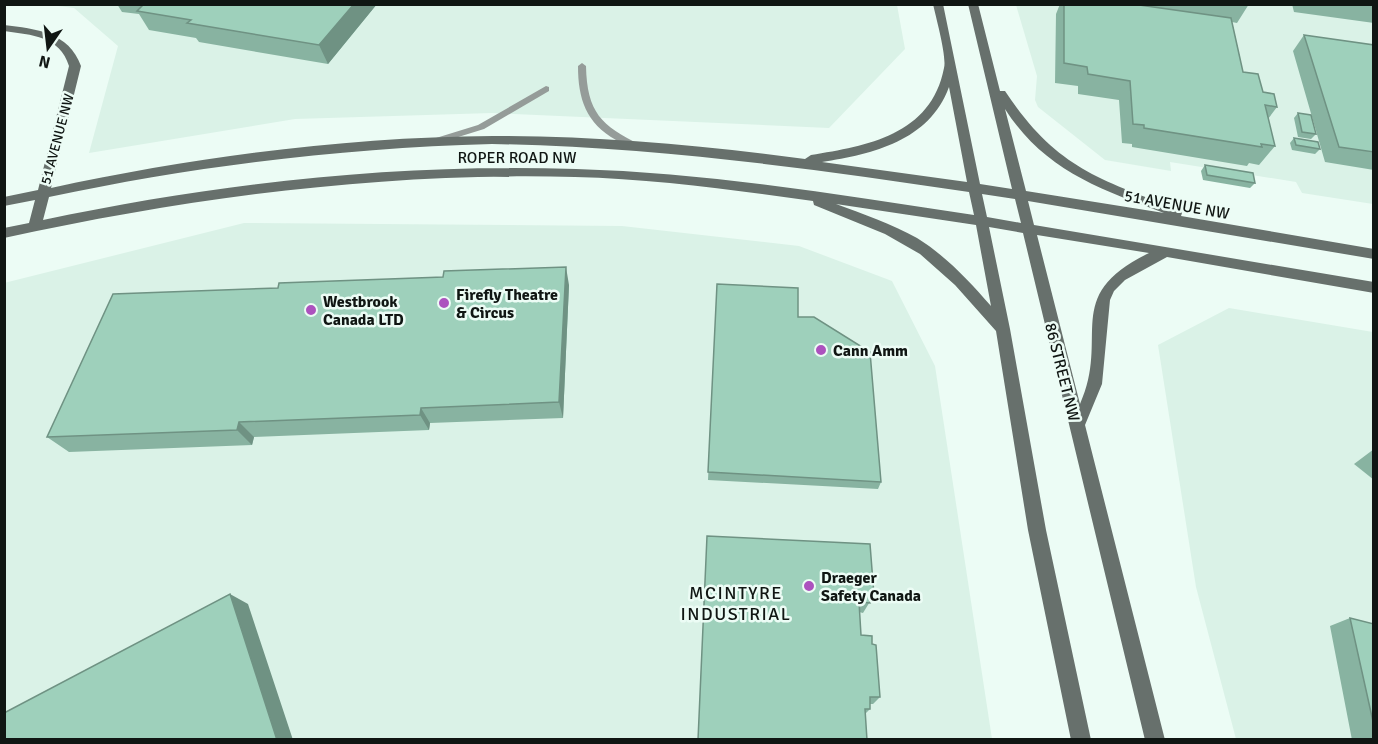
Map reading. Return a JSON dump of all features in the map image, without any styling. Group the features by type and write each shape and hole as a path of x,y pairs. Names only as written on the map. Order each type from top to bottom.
{"main road":[{"path":"938,4 1003,329 1037,530 1081,740"},
{"name":"86 STREET NW","path":"973,4 1155,740"},
{"name":"51 AVENUE NW","path":"4,28 55,39 69,48 73,56 74,76 35,226"},
{"path":"796,161 887,144 907,133 934,106 950,68"},
{"path":"990,75 1012,114 1046,153 1084,177 1213,227"},
{"name":"ROPER ROAD NW","path":"4,202 43,193 215,164 431,142 528,142 639,147 796,161 974,187"},
{"name":"ROPER ROAD NW","path":"4,233 145,205 261,188 366,177 455,173 577,173 646,177 800,194 1029,229"},
{"name":"51 AVENUE NW","path":"974,187 1374,254"},
{"path":"800,194 911,241 952,272 1003,329"},
{"path":"1029,229 1166,250 1374,288"},
{"path":"1077,426 1096,380 1098,311 1107,288 1132,266 1166,250"}],"lane":[{"path":"582,66 582,92 586,106 597,123 607,133 639,147"},
{"path":"431,142 481,127 546,89"}],"shaded area":[{"path":"50,5 897,5 905,49 829,128 492,113 295,119 89,153 118,46 74,8"},
{"path":"1016,5 1373,5 1373,204 1302,193 1296,182 1170,162 1171,171 1105,160 1038,107 1035,100 1037,76"},
{"path":"244,223 622,226 799,246 892,281 935,366 992,739 5,739 4,283"},
{"path":"1229,308 1373,332 1373,739 1236,739 1196,587 1158,345"}],"building":[{"path":"144,4 354,4 319,45 187,23 191,20 137,11"},
{"path":"1064,4 1132,4 1231,18 1243,72 1258,74 1263,92 1274,94 1277,107 1265,105 1275,146 1261,144 1262,147 1144,128 1144,125 1133,124 1130,81 1088,74 1087,67 1064,63"},
{"path":"1304,35 1374,45 1374,152 1339,147"},
{"path":"1298,113 1311,115 1316,134 1302,132"},
{"path":"1294,138 1318,142 1320,149 1296,145"},
{"path":"1205,165 1253,173 1255,183 1207,175"},
{"path":"566,267 559,402 421,408 420,415 239,422 237,430 47,437 113,294 278,288 279,283 443,277 444,271"},
{"path":"717,284 798,288 798,317 814,317 870,352 881,482 708,472"},
{"path":"707,536 870,544 874,595 869,595 870,603 859,602 861,635 872,636 872,644 876,645 880,697 870,697 870,709 865,709 867,740 698,740"},
{"path":"230,594 277,740 4,740 4,713"},
{"path":"1350,618 1374,624 1374,726"}],"place":[{"name":"Firefly Theatre & Circus","path":"444,303"},
{"name":"Westbrook Canada LTD","path":"311,310"},
{"name":"Cann Amm","path":"821,350"},
{"name":"Draeger Safety Canada","path":"809,586"}],"district":[{"name":"MCINTYRE INDUSTRIAL","path":"736,603"}]}
